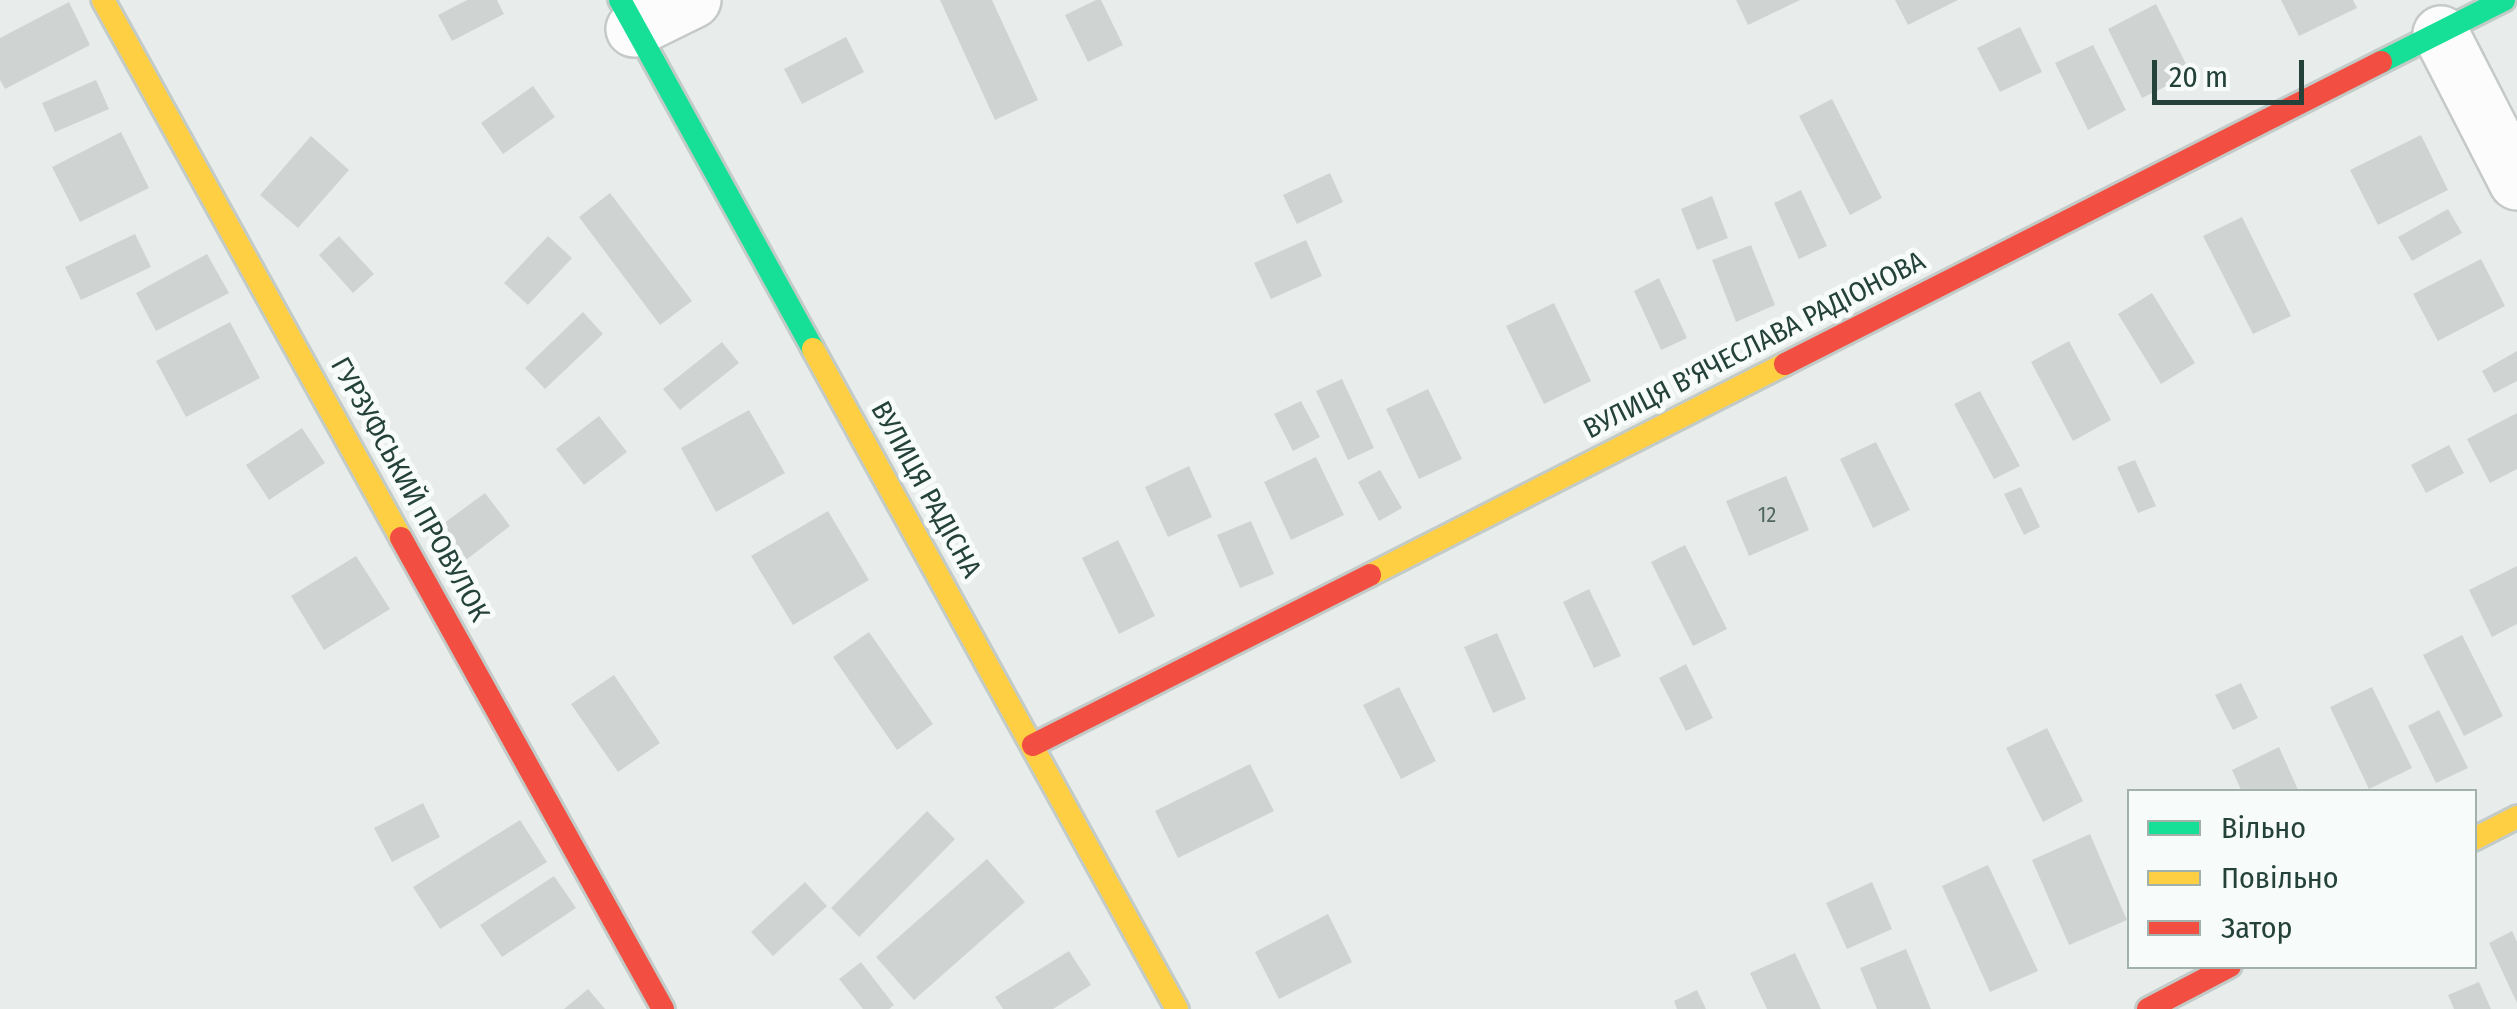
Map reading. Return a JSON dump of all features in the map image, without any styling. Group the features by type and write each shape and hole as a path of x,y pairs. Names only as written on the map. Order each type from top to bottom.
{"street":[{"name":"ГУРЗУФСЬКИЙ ПРОВУЛОК","path":"103,0 663,1009"},
{"path":"627,14 693,0"},
{"name":"ВУЛИЦЯ В'ЯЧЕСЛАВА РАДІОНОВА","path":"1033,745 2504,0"},
{"name":"ВУЛИЦЯ РАДІСНА","path":"627,14 1177,1009"},
{"path":"2441,34 2517,182"},
{"path":"2477,837 2517,817"},
{"path":"2148,1009 2224,969"}],"building":[{"path":"467,0 497,0 504,14 452,41 438,15"},
{"path":"940,0 992,0 1038,100 995,120"},
{"path":"1101,0 1123,45 1088,62 1065,15"},
{"path":"1736,0 1800,0 1748,25"},
{"path":"1895,0 1958,0 1908,25"},
{"path":"2281,0 2353,0 2357,8 2299,36"},
{"path":"69,2 90,45 5,89 0,80 0,38"},
{"path":"2156,4 2191,74 2142,98 2108,29"},
{"path":"2020,27 2042,72 2000,92 1977,48"},
{"path":"846,37 864,72 802,104 784,69"},
{"path":"2093,45 2126,110 2088,130 2055,63"},
{"path":"96,80 109,109 55,132 42,103"},
{"path":"533,86 555,117 503,154 481,123"},
{"path":"1832,99 1882,198 1850,215 1799,116"},
{"path":"121,132 149,188 80,222 52,167"},
{"path":"2421,135 2448,190 2378,225 2350,170"},
{"path":"311,136 349,170 298,228 260,195"},
{"path":"1330,173 1343,202 1297,224 1283,195"},
{"path":"1801,190 1827,246 1799,259 1774,203"},
{"path":"610,193 692,301 660,325 579,217"},
{"path":"1712,196 1728,238 1697,250 1681,209"},
{"path":"2448,209 2462,233 2412,261 2398,237"},
{"path":"2242,217 2291,316 2253,334 2203,236"},
{"path":"135,234 151,267 81,300 65,267"},
{"path":"339,236 374,274 353,293 319,255"},
{"path":"548,236 572,258 528,305 504,283"},
{"path":"1306,240 1322,276 1271,299 1254,263"},
{"path":"1751,245 1775,305 1736,322 1712,260"},
{"path":"207,254 229,293 156,331 136,293"},
{"path":"2481,259 2505,306 2438,341 2413,294"},
{"path":"1659,278 1687,338 1661,350 1634,291"},
{"path":"2152,293 2195,363 2161,384 2118,314"},
{"path":"1554,303 1591,381 1544,404 1506,326"},
{"path":"583,312 603,334 545,389 525,368"},
{"path":"230,322 260,378 186,417 156,361"},
{"path":"2069,341 2111,420 2073,441 2031,362"},
{"path":"722,342 739,363 680,410 663,389"},
{"path":"2517,351 2517,381 2494,393 2482,371"},
{"path":"1342,379 1374,448 1348,460 1316,391"},
{"path":"1428,389 1462,459 1419,479 1386,409"},
{"path":"1980,391 2020,466 1994,479 1954,404"},
{"path":"1301,401 1320,437 1293,451 1274,414"},
{"path":"749,410 785,473 716,512 681,448"},
{"path":"2517,413 2517,469 2490,483 2467,439"},
{"path":"599,416 627,452 584,485 556,449"},
{"path":"302,428 325,463 269,500 246,465"},
{"path":"1876,442 1910,510 1873,528 1840,459"},
{"path":"2449,445 2464,473 2426,493 2411,465"},
{"path":"1316,457 1344,515 1291,540 1264,482"},
{"path":"2135,460 2156,506 2138,513 2117,467"},
{"path":"1189,466 1212,517 1168,537 1145,487"},
{"path":"1380,470 1402,508 1379,521 1358,482"},
{"path":"1786,476 1809,530 1749,556 1726,501"},
{"path":"2021,487 2040,527 2024,535 2004,494"},
{"path":"485,493 510,526 462,563 436,529"},
{"path":"828,511 869,580 793,625 751,556"},
{"path":"1251,521 1274,574 1240,588 1217,535"},
{"path":"1118,540 1155,616 1119,634 1082,558"},
{"path":"1685,545 1727,629 1693,646 1651,562"},
{"path":"356,556 390,609 324,650 291,596"},
{"path":"2517,566 2517,624 2492,637 2469,590"},
{"path":"1589,589 1621,656 1594,668 1563,602"},
{"path":"869,632 933,724 897,750 833,657"},
{"path":"1497,633 1526,699 1493,713 1464,647"},
{"path":"2462,635 2503,716 2464,736 2423,655"},
{"path":"1686,664 1713,718 1686,731 1659,678"},
{"path":"614,675 660,743 618,772 571,704"},
{"path":"2241,683 2258,718 2233,730 2215,695"},
{"path":"1399,687 1436,761 1401,779 1363,705"},
{"path":"2372,687 2412,768 2369,789 2330,707"},
{"path":"2439,710 2468,768 2436,783 2408,726"},
{"path":"2047,728 2083,801 2043,822 2006,748"},
{"path":"2279,747 2298,789 2241,789 2232,770"},
{"path":"1250,764 1274,811 1178,858 1155,811"},
{"path":"423,803 440,837 392,862 374,828"},
{"path":"927,811 955,839 859,937 831,908"},
{"path":"520,820 547,862 440,929 413,887"},
{"path":"2090,834 2127,920 2069,945 2032,860"},
{"path":"987,859 1025,902 914,1000 876,957"},
{"path":"1988,865 2038,971 1990,992 1942,886"},
{"path":"554,876 576,908 502,957 480,925"},
{"path":"805,882 827,906 773,956 751,932"},
{"path":"1872,882 1892,929 1847,949 1826,903"},
{"path":"1328,914 1352,962 1279,999 1255,952"},
{"path":"2512,931 2517,942 2517,1003 2489,943"},
{"path":"1906,949 1931,1009 1877,1009 1860,968"},
{"path":"1069,951 1091,985 1053,1009 1003,1009 995,997"},
{"path":"1795,953 1821,1009 1767,1009 1750,973"},
{"path":"861,962 894,1005 889,1009 863,1009 839,979"},
{"path":"2479,982 2491,1009 2454,1009 2448,995"},
{"path":"588,989 605,1009 564,1009"},
{"path":"1697,990 1706,1009 1677,1009 1674,1001"}],"traffic: fast":[{"path":"620,0 813,349"},
{"path":"2381,62 2504,0"}],"traffic: slow":[{"path":"103,0 401,538"},
{"path":"813,349 1177,1009"},
{"path":"1370,575 1785,364"},
{"path":"2477,837 2517,817"}],"traffic: jam":[{"path":"1785,364 2381,62"},
{"path":"401,538 663,1009"},
{"path":"1033,745 1370,575"},
{"path":"2148,1009 2224,969"}]}
